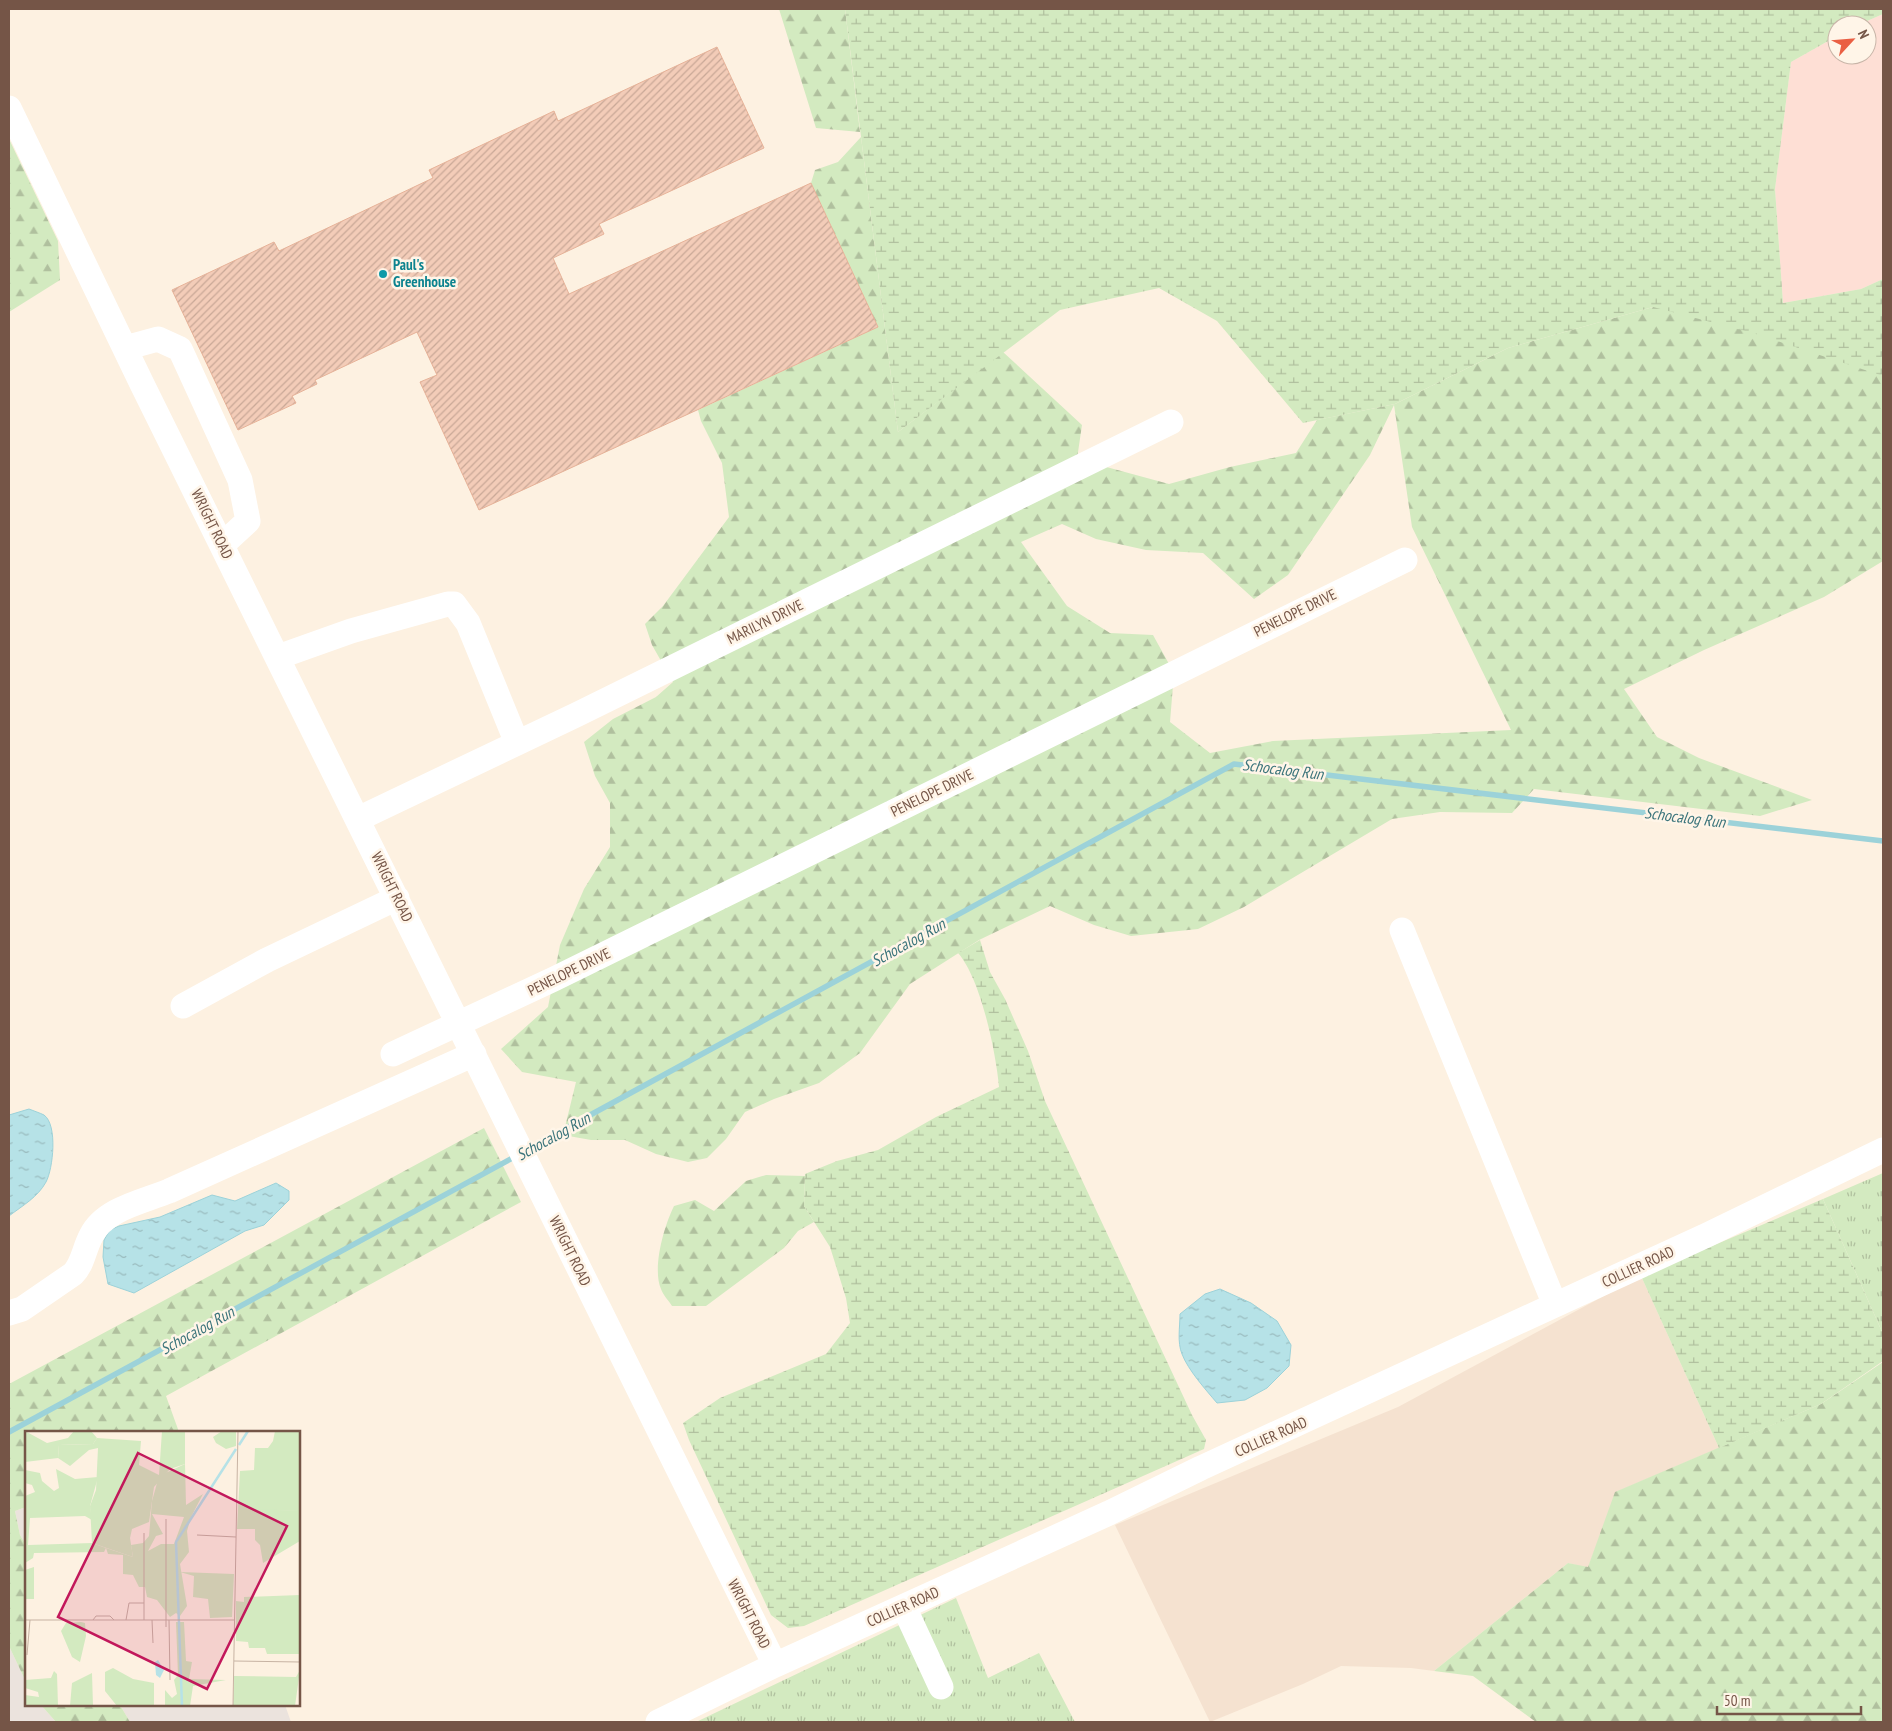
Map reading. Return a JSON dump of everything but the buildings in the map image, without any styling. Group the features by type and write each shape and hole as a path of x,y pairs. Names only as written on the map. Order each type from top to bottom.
{"street":[{"name":"WRIGHT ROAD","path":"9,108 125,348 775,1665"},
{"path":"125,348 158,339 180,349 240,480 248,521 222,544"},
{"name":"MARILYN DRIVE","path":"358,819 1171,422"},
{"name":"PENELOPE DRIVE","path":"393,1054 460,1025 1405,560"},
{"path":"278,657 351,631 448,604 454,604 468,622 517,743"},
{"path":"183,1006 267,960 397,898"},
{"path":"1402,930 1554,1305"},
{"path":"9,1313 22,1309 78,1269 96,1226 118,1211 169,1191 474,1054"},
{"name":"COLLIER ROAD","path":"658,1722 775,1665 1707,1235 1883,1150"},
{"path":"904,1607 942,1687"}],"shaded area":[{"path":"1883,14 1883,279 1861,289 1783,303 1775,189 1791,62 1827,42 1827,65 1877,65 1877,17"},
{"path":"1641,1276 1719,1448 1616,1492 1588,1568 1568,1563 1434,1671 1411,1668 1341,1666 1303,1684 1210,1722 1115,1525 1398,1407"},
{"path":"25,1507 25,1543 20,1535 15,1511"},
{"path":"9,1646 25,1680 25,1706 42,1706 56,1722 9,1722"},
{"path":"121,1706 285,1706 291,1722 130,1722"}],"green space":[{"path":"779,9 845,9 860,132 816,128"},
{"path":"845,9 1883,9 1883,14 1877,17 1877,15 1827,15 1827,42 1791,62 1775,189 1783,303 1861,289 1883,279 1883,376 1753,333 1653,307 1508,348 1395,404 1303,423 1217,321 1159,288 1060,310 898,432"},
{"path":"861,137 898,432 1003,352 1082,425 1077,459 1169,484 1230,467 1296,453 1317,420 1395,404 1508,348 1653,307 1783,303 1883,371 1883,561 1824,597 1704,650 1624,689 1657,737 1699,758 1812,800 1760,816 1534,789 1512,813 1440,812 1392,819 1244,907 1198,929 1131,936 1094,925 1050,906 979,940 910,984 860,1053 819,1083 774,1099 745,1112 726,1139 707,1158 688,1162 656,1154 625,1140 591,1140 563,1135 576,1082 522,1072 501,1049 548,1007 560,945 584,889 610,847 610,803 595,776 584,742 613,719 656,697 673,682 652,645 645,624 663,606 729,517 722,463 701,421 698,410 878,327 811,183 815,170 838,162","holes":["1394,405 1412,527 1511,730 1273,741 1210,753 1170,722 1174,673 1153,635 1110,633 1067,606 1021,542 1062,524 1096,539 1146,550 1203,553 1254,599 1288,575 1370,455"]},
{"path":"9,139 58,241 60,280 9,312"},
{"path":"980,940 990,972 1005,999 1028,1051 1045,1101 1192,1415 1206,1440 1204,1449 804,1626 788,1628 771,1615 689,1440 683,1423 720,1398 826,1354 850,1323 846,1298 830,1247 804,1206 805,1174 837,1161 878,1150 936,1117 999,1087 995,1055 986,1017 974,980 958,953"},
{"path":"484,1128 521,1202 166,1396 179,1431 25,1431 25,1507 15,1511 20,1535 25,1543 25,1680 9,1646 9,1384"},
{"path":"1883,1173 1883,1334 1823,1199"},
{"path":"766,1175 805,1176 804,1206 814,1222 798,1231 784,1248 706,1306 672,1306 661,1289 658,1270 660,1247 666,1224 674,1206 695,1200 714,1211 746,1181"},
{"path":"1823,1199 1883,1334 1883,1361 1821,1404 1719,1448 1641,1276"},
{"path":"1883,1362 1883,1722 1536,1722 1473,1676 1434,1671 1568,1563 1588,1567 1615,1492 1821,1404"},
{"path":"956,1598 988,1678 1039,1653 1075,1722 696,1722"},
{"path":"42,1706 121,1706 130,1722 56,1722"}],"water":[{"path":"29,1109 44,1115 48,1120 53,1137 51,1167 46,1182 39,1192 9,1216 9,1115"},
{"path":"276,1183 289,1191 289,1200 264,1225 245,1231 134,1293 108,1284 103,1257 104,1240 110,1230 119,1226 160,1217 212,1195 235,1201"},
{"path":"1220,1289 1251,1303 1277,1321 1291,1345 1289,1366 1267,1388 1245,1400 1217,1403 1188,1367 1180,1349 1179,1334 1180,1314 1205,1294"}],"waterway":[{"name":"Schocalog Run","path":"526,1150 1234,764 1883,841"},
{"name":"Schocalog Run","path":"9,1432 516,1156"}],"place":[{"name":"Paul's Greenhouse","path":"383,274"}]}
